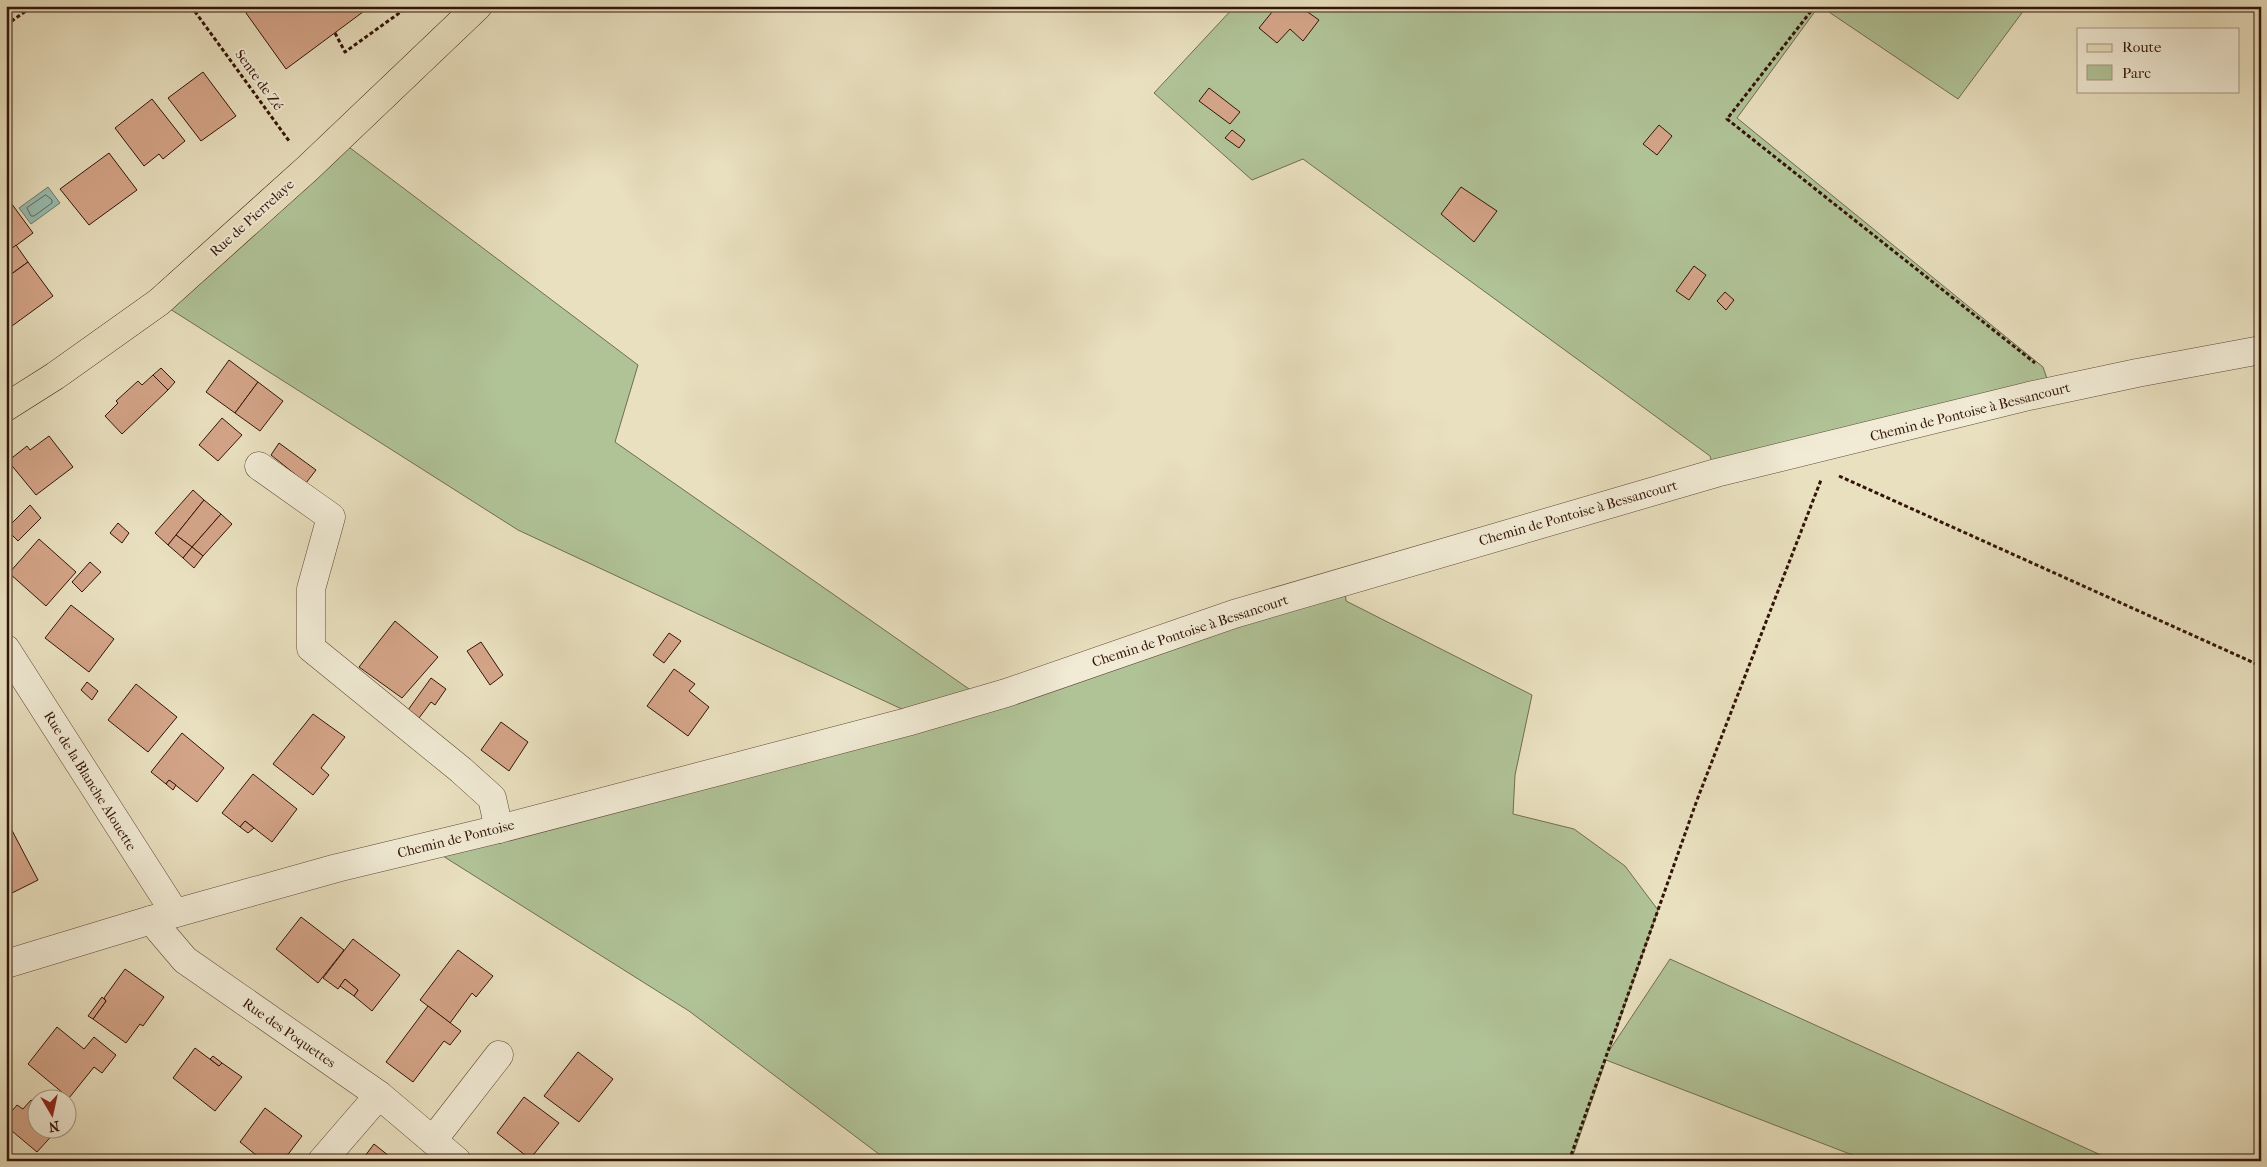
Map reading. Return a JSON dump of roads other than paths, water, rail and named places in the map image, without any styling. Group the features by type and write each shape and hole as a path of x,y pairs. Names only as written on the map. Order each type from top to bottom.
{"main road":[{"name":"Rue de Pierrelaye","path":"6,407 55,376 158,302 308,168 478,6"}],"street":[{"name":"Chemin de Pontoise à Bessancourt","path":"907,722 1006,693 1244,611 1716,473 2067,388 2261,350"},
{"path":"259,466 331,517 311,589 311,648 461,770 492,798 499,829"},
{"name":"Rue de la Blanche Alouette","path":"6,649 162,917"},
{"name":"Chemin de Pontoise","path":"6,964 162,917 337,868 499,829 907,722"},
{"name":"Rue des Poquettes","path":"162,917 185,960 379,1096 457,1161"},
{"path":"433,1140 499,1055"},
{"path":"322,1161 379,1096"}],"water":[{"path":"48,187 60,203 31,224 19,208"}]}
